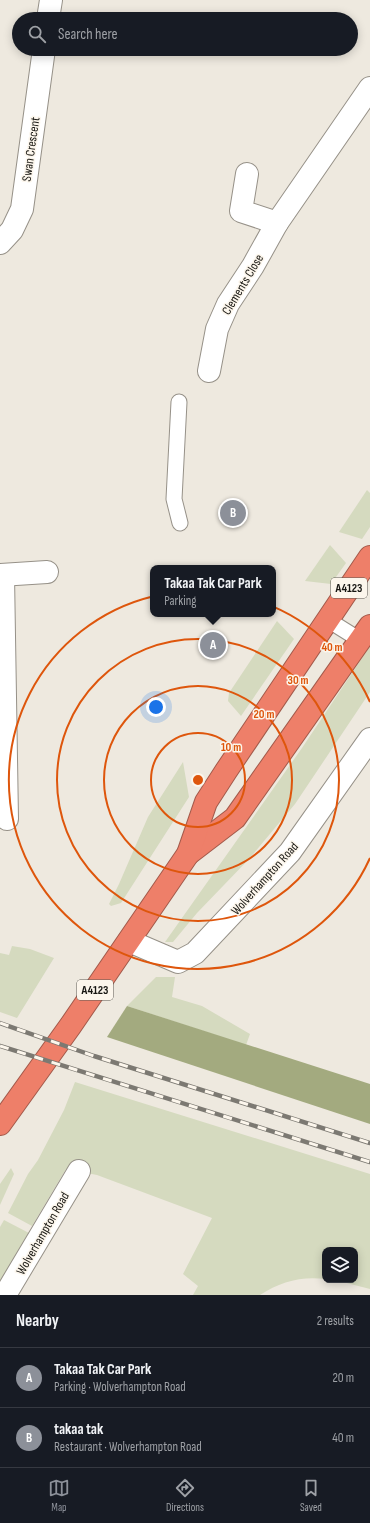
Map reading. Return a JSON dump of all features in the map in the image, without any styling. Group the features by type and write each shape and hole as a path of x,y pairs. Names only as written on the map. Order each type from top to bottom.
{"highway":[{"name":"A4123","path":"0,1124 71,1025 188,854 206,802 370,557"},
{"name":"A4123","path":"188,854 235,818 365,633"}],"street":[{"path":"49,12 50,0"},
{"name":"Swan Crescent","path":"0,242 12,230 22,209 43,56"},
{"name":"Clements Close","path":"209,371 217,329 223,313 253,266 277,222 370,88"},
{"path":"247,174 241,211 277,222"},
{"path":"7,819 1,575 47,572"},
{"name":"Wolverhampton Road","path":"129,941 178,962 195,953 290,852 370,739"},
{"name":"Wolverhampton Road","path":"5,1295 79,1171"}],"lane":[{"path":"178,402 174,499 180,523"},
{"path":"328,620 365,633"}],"green space":[{"path":"367,490 370,493 370,527 362,539 339,532"},
{"path":"330,545 346,563 331,584 305,581"},
{"path":"277,621 294,639 241,716 228,701 229,693"},
{"path":"370,646 370,692 295,804 249,859 197,913 173,942 165,942 302,748"},
{"path":"183,762 189,797 121,903 111,906 109,904 148,817"},
{"path":"12,946 30,949 54,958 17,1018 0,1012 0,953 9,955"},
{"path":"156,977 175,977 172,997 202,1006 250,1034 246,1045 127,1006"},
{"path":"127,1006 370,1084 370,1124 107,1037"},
{"path":"75,1082 370,1174 370,1289 347,1283 358,1283 358,1247 322,1247 322,1279 308,1278 283,1283 260,1295 193,1295 198,1286 183,1274 212,1218 97,1175 66,1169 32,1226 8,1213 64,1110"},
{"path":"11,1168 14,1174 0,1205 0,1184"},
{"path":"4,1220 29,1233 0,1286 0,1227"}],"railway":[{"path":"0,1023 94,1056 370,1143"},
{"path":"0,1046 370,1162"}],"place":[{"name":"takaa tak","path":"233,513"},
{"name":"Takaa Tak Car Park","path":"213,645"}]}
